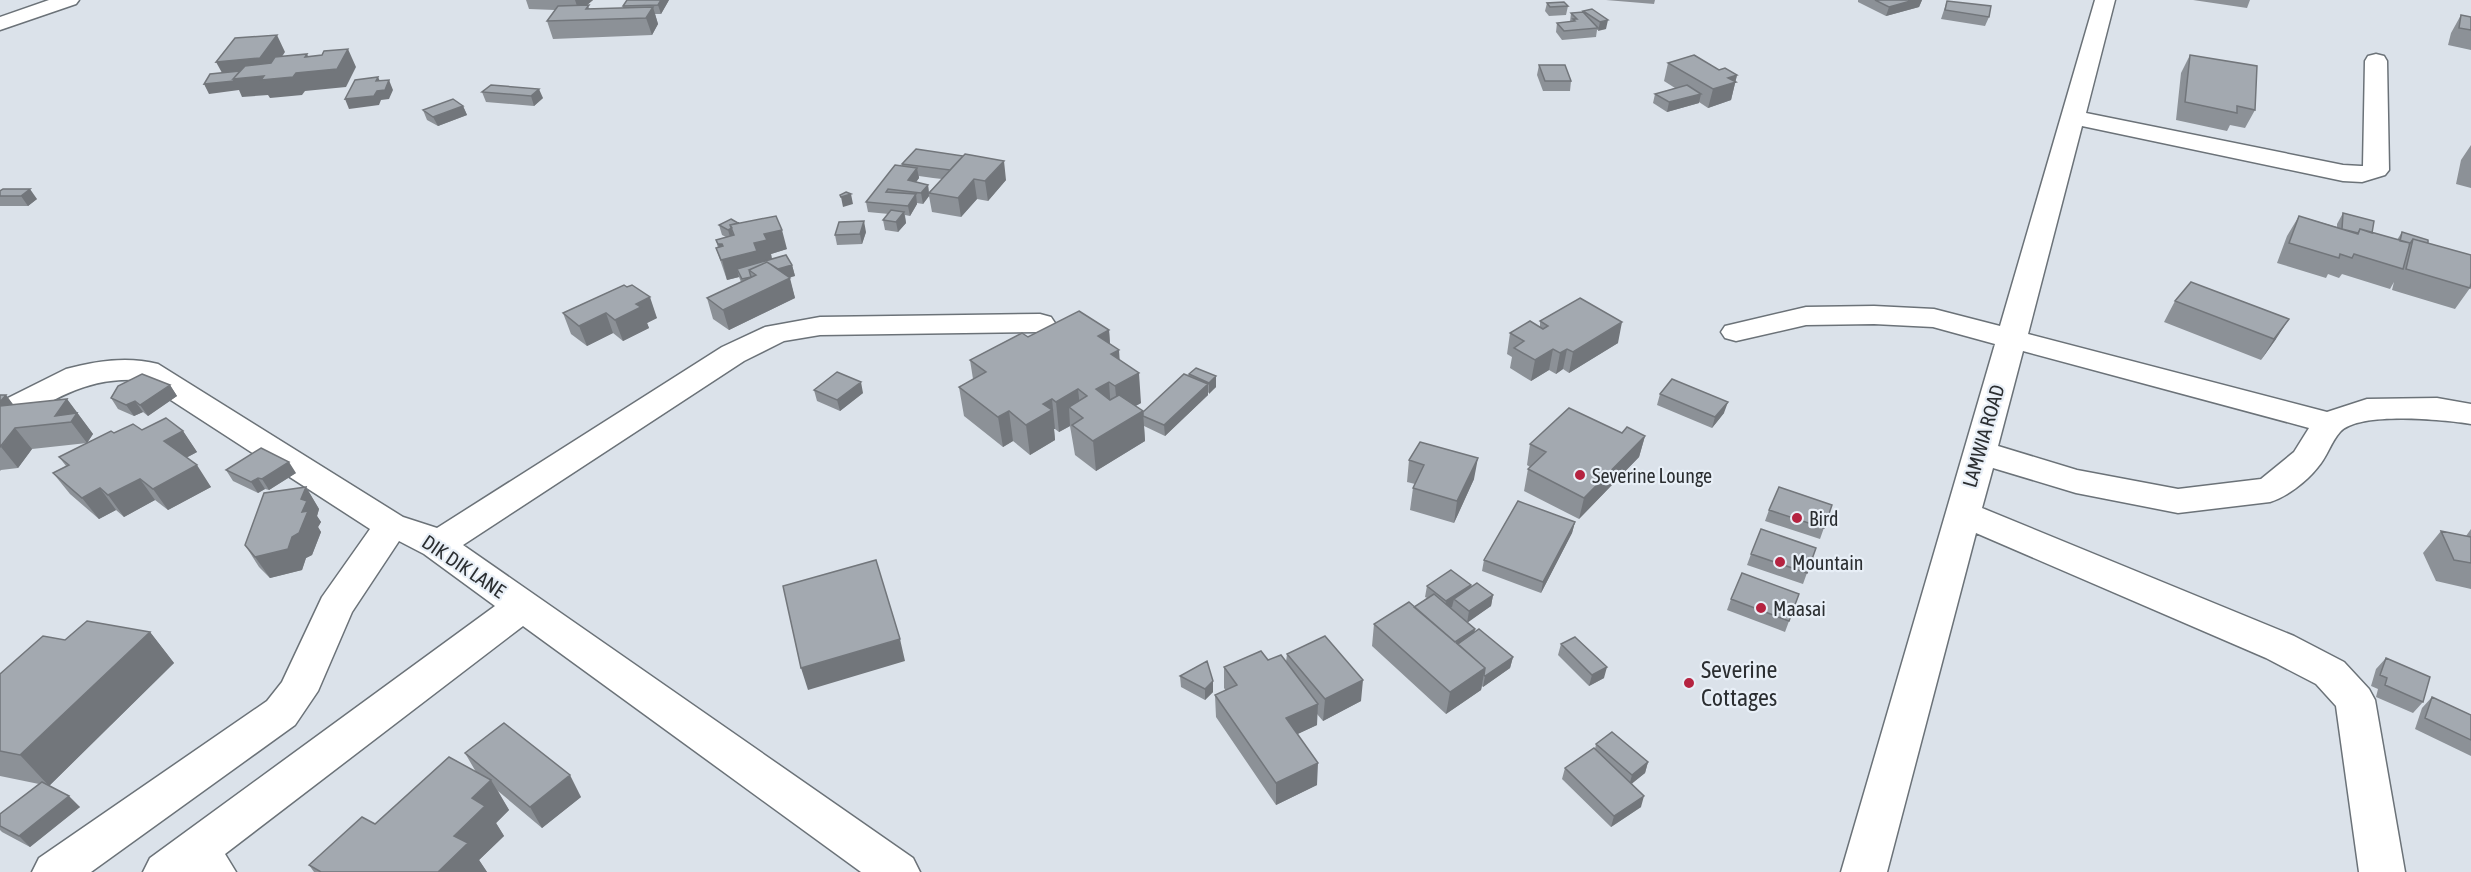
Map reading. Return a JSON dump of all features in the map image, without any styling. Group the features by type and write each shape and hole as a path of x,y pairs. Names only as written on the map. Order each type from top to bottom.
{"street":[{"path":"0,24 69,0"},
{"name":"LAMWIA ROAD","path":"1864,872 2104,0"},
{"path":"2072,117 2343,173 2362,174 2376,170 2376,62"},
{"path":"1736,332 1806,316 1874,315 1934,318 2329,423 2367,409 2437,408 2471,414"},
{"path":"437,545 733,354 776,333 820,326 1040,323"},
{"name":"DIK DIK LANE","path":"0,415 77,376 116,369 147,371 391,526 419,534 437,545 897,872"},
{"path":"1979,452 2076,481 2178,501 2270,490 2306,460 2329,423"},
{"path":"1962,513 2280,647 2330,673 2355,700 2382,872"},
{"path":"55,872 281,713 298,691 335,607 391,526"},
{"path":"191,865 522,606"}],"building":[{"path":"627,0 661,0 658,5 623,6"},
{"path":"1875,0 1914,0 1889,7"},
{"path":"1947,1 1991,6 1989,17 1945,10"},
{"path":"1564,2 1568,6 1550,7 1547,3"},
{"path":"589,5 586,9 653,7 646,18 547,21 558,6"},
{"path":"1592,9 1608,20 1600,22 1583,11"},
{"path":"1583,12 1598,28 1564,31 1557,23 1575,21 1573,19 1577,19 1571,13"},
{"path":"2461,15 2471,17 2471,30 2459,28"},
{"path":"277,35 260,58 216,62 235,38"},
{"path":"348,49 337,69 296,73 293,77 261,80 264,76 233,79 245,66 271,63 275,57 307,54 305,57 322,55 324,51"},
{"path":"1694,55 1719,70 1725,68 1737,75 1728,78 1736,82 1713,89 1668,63"},
{"path":"2190,55 2257,66 2255,110 2237,106 2237,113 2185,102"},
{"path":"1539,65 1565,65 1571,81 1545,81"},
{"path":"240,71 233,79 234,81 204,84 210,74"},
{"path":"378,77 376,81 389,80 385,90 377,91 374,96 345,99 355,80"},
{"path":"491,85 539,89 531,96 482,92"},
{"path":"1687,85 1701,94 1669,102 1655,94"},
{"path":"453,99 463,106 433,117 423,110"},
{"path":"916,149 963,156 950,170 902,164"},
{"path":"965,154 1004,161 985,181 974,179 958,198 929,193"},
{"path":"895,165 917,168 908,180 928,185 921,193 888,189 886,192 916,194 908,206 866,202"},
{"path":"30,189 21,196 0,196 0,191"},
{"path":"846,192 851,194 841,197 840,195"},
{"path":"891,210 904,212 896,222 883,220"},
{"path":"2343,213 2374,221 2372,233 2360,229 2358,233 2342,229"},
{"path":"776,216 782,230 764,234 767,240 754,243 757,251 721,260 716,248 723,246 716,240 734,235 730,225"},
{"path":"2299,216 2358,234 2360,229 2410,243 2403,269 2354,254 2352,258 2340,254 2339,258 2289,243"},
{"path":"731,219 738,223 730,225 732,228 728,230 719,225"},
{"path":"864,221 860,234 835,235 839,222"},
{"path":"2402,232 2428,240 2428,243 2413,239 2409,245 2410,243 2400,241"},
{"path":"2413,239 2471,255 2470,288 2406,269"},
{"path":"786,255 792,265 778,269 767,262 749,270 751,277 742,279 737,269"},
{"path":"767,262 790,278 723,310 707,298 756,275 749,270"},
{"path":"2191,282 2289,319 2274,339 2175,301"},
{"path":"624,285 627,287 632,285 650,297 636,304 641,307 615,320 606,313 579,326 563,313"},
{"path":"1580,298 1622,322 1573,352 1567,349 1560,353 1553,349 1535,360 1514,348 1524,341 1510,333 1530,321 1543,329 1548,326 1540,321"},
{"path":"1079,311 1109,330 1098,336 1119,350 1111,354 1139,373 1115,386 1109,382 1096,389 1110,400 1119,395 1143,411 1093,441 1072,425 1083,418 1069,407 1087,396 1078,389 1056,402 1052,399 1043,404 1052,410 1026,425 1009,411 998,417 959,387 986,372 970,360 1022,333 1028,337"},
{"path":"1196,368 1216,376 1209,383 1189,374"},
{"path":"837,372 861,382 837,400 814,390"},
{"path":"142,374 170,385 140,405 135,401 126,405 111,398 118,386"},
{"path":"1184,374 1208,384 1164,425 1143,416 1143,412"},
{"path":"1672,379 1728,402 1715,417 1660,394"},
{"path":"67,399 55,416 77,413 71,422 15,428 0,447 0,406"},
{"name":"Severine Lounge","path":"1569,408 1622,433 1627,427 1645,436 1584,498 1528,469 1546,452 1530,444"},
{"path":"166,418 183,431 164,441 197,465 153,489 140,479 108,495 100,488 82,498 53,473 69,465 59,457 111,431 114,433 133,424 142,430"},
{"path":"1420,442 1478,458 1457,501 1413,488 1424,465 1409,460"},
{"path":"261,448 289,462 262,479 258,478 251,482 226,470"},
{"path":"306,487 301,499 307,501 302,512 308,511 299,533 292,537 288,549 255,557 245,545 264,493"},
{"path":"1779,487 1832,505 1824,528 1769,510"},
{"path":"1518,501 1575,522 1543,582 1484,560"},
{"path":"1761,529 1816,548 1807,573 1751,554"},
{"path":"2441,531 2471,537 2471,563 2454,560"},
{"path":"876,560 900,639 801,668 783,586"},
{"path":"1451,570 1471,585 1446,601 1427,586"},
{"path":"1742,573 1799,594 1789,621 1731,599"},
{"path":"1477,583 1493,595 1469,611 1454,599"},
{"path":"1434,594 1475,629 1455,642 1414,607"},
{"path":"1409,602 1485,668 1450,692 1374,624"},
{"path":"87,621 150,632 20,755 0,751 0,674 43,636 65,640"},
{"path":"1479,629 1513,657 1485,676 1485,668 1458,644"},
{"path":"1325,636 1363,680 1325,699 1287,654"},
{"path":"1575,637 1607,667 1592,675 1561,644"},
{"path":"1261,651 1268,660 1281,655 1318,704 1286,718 1318,763 1276,783 1215,695 1237,685 1224,667"},
{"path":"2386,658 2430,677 2423,702 2385,685 2387,678 2380,675"},
{"path":"1207,661 1213,681 1205,689 1180,676"},
{"path":"2432,697 2471,715 2471,740 2425,718"},
{"path":"504,723 570,775 530,807 465,753"},
{"path":"1612,732 1648,762 1632,775 1596,744"},
{"path":"1594,748 1644,796 1614,816 1565,768"},
{"path":"449,757 491,780 472,798 485,806 454,836 468,843 438,872 321,872 309,865 362,817 375,824"},
{"path":"42,782 69,796 19,836 0,826 0,814"}],"place":[{"name":"Severine Lounge","path":"1580,475"},
{"name":"Bird","path":"1797,518"},
{"name":"Mountain","path":"1780,562"},
{"name":"Maasai","path":"1761,608"},
{"name":"Severine Cottages","path":"1689,683"}]}
